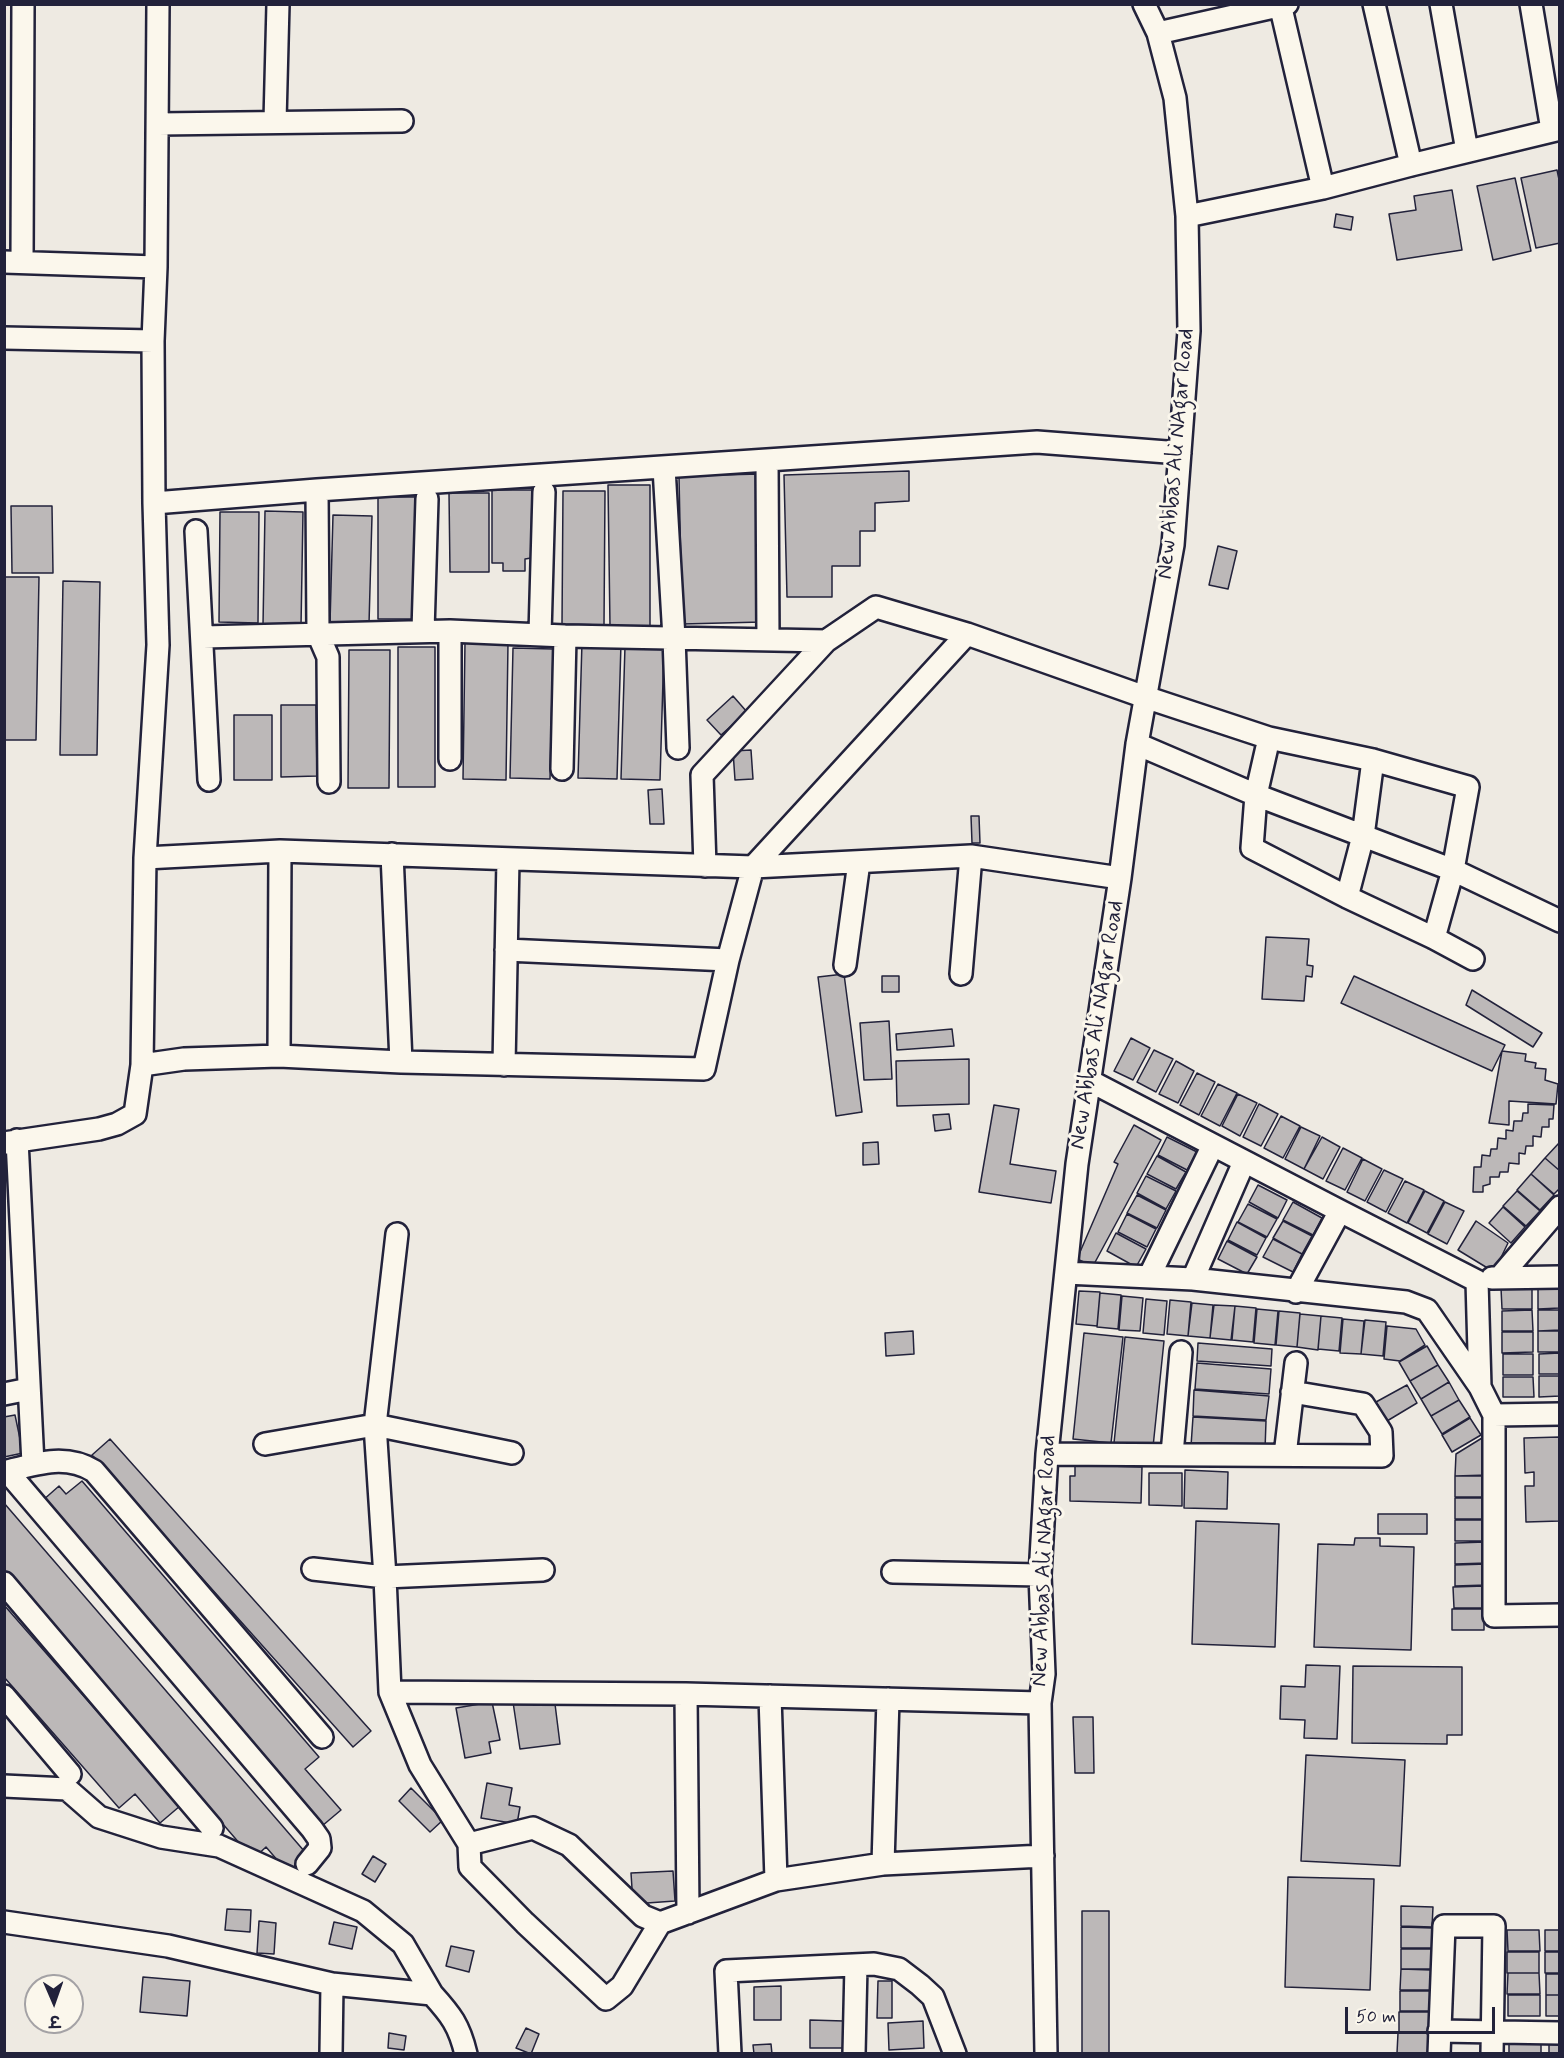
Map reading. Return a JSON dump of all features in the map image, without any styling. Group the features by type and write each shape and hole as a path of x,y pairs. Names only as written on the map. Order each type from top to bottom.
{"street":[{"path":"23,4 13,262 156,267"},
{"path":"33,1464 11,1142 108,1127 135,1114 142,1065 145,858 158,645 153,341 156,267 158,4"},
{"path":"275,121 278,4"},
{"name":"New Abbas Ali NAgar Road","path":"1046,2054 1040,1702 1044,1674 1041,1575 1047,1454 1077,1164 1120,878 1137,744 1173,545 1190,331 1187,216 1175,98 1158,33 1144,4"},
{"path":"1374,4 1411,165"},
{"path":"1441,4 1467,150"},
{"path":"1187,216 1323,188 1556,129 1531,4"},
{"path":"1158,33 1282,5 1323,188"},
{"path":"158,124 402,121"},
{"path":"4,338 153,341"},
{"path":"154,503 1037,442 1180,453"},
{"path":"766,460 768,639"},
{"path":"664,468 678,748"},
{"path":"317,490 318,634 328,657 328,782"},
{"path":"540,634 544,492"},
{"path":"423,631 427,499"},
{"path":"196,531 209,780"},
{"path":"705,866 702,775 826,641 876,606 967,634 1269,738 1373,760 1468,788 1453,870 1434,938"},
{"path":"202,637 450,631 565,636 826,641"},
{"path":"450,631 450,759"},
{"path":"142,1065 184,1059 279,1056 401,1062 704,1069 753,867 967,634"},
{"path":"562,769 565,636"},
{"path":"1269,738 1256,795 1252,848 1473,959"},
{"path":"1137,744 1256,795 1453,870 1560,921"},
{"path":"1347,897 1363,836 1373,760"},
{"path":"145,858 280,851 753,867 971,856 1120,878"},
{"path":"279,1056 280,851"},
{"path":"392,854 401,1062"},
{"path":"961,974 971,856"},
{"path":"504,1065 508,859"},
{"path":"845,964 859,862"},
{"path":"506,950 729,960"},
{"path":"1090,1081 1477,1281 1500,1277 1560,1277"},
{"path":"1149,1277 1213,1145"},
{"path":"1193,1279 1244,1162"},
{"path":"1500,1277 1560,1206"},
{"path":"1296,1292 1340,1211"},
{"path":"397,1234 375,1425 390,1692 420,1765 469,1844 470,1867 525,1923 606,1999 622,1986 660,1923 776,1880 883,1864 1043,1856"},
{"path":"1066,1273 1193,1279 1296,1292 1406,1302 1426,1310 1480,1387 1494,1415 1494,1616 1560,1615"},
{"path":"1477,1281 1480,1387"},
{"path":"1172,1454 1181,1352"},
{"path":"1285,1455 1296,1364"},
{"path":"4,1394 29,1389"},
{"path":"1047,1454 1382,1456 1381,1432 1363,1404 1293,1392"},
{"path":"1494,1415 1560,1414"},
{"path":"265,1444 375,1425 512,1453"},
{"path":"307,1864 320,1848 319,1839 312,1829 6,1472 33,1464 70,1460 82,1464 103,1479 322,1737"},
{"path":"313,1569 385,1577 543,1570"},
{"path":"893,1572 1041,1575"},
{"path":"4,1583 212,1828"},
{"path":"390,1692 686,1694 1040,1702"},
{"path":"686,1694 688,1913"},
{"path":"4,1696 70,1774"},
{"path":"770,1696 776,1880"},
{"path":"883,1864 888,1699"},
{"path":"4,1786 67,1789 99,1817 161,1837 219,1846 363,1911 403,1944 432,1994 454,2019 466,2054"},
{"path":"469,1844 533,1828 569,1845 644,1916 660,1923"},
{"path":"4,1922 168,1946 332,1984 432,1994"},
{"path":"1439,2054 1444,1926 1494,1926 1492,2054"},
{"path":"730,2054 726,1971 874,1964 898,1969 920,1984 933,1997 955,2054"},
{"path":"854,2054 856,1965"},
{"path":"331,2054 332,1984"},
{"path":"1439,2031 1560,2034"}],"building":[{"path":"1557,170 1560,184 1560,243 1536,248 1521,178"},
{"path":"1515,178 1531,251 1493,260 1477,186"},
{"path":"1452,190 1462,250 1397,260 1389,214 1416,210 1414,196"},
{"path":"1336,214 1353,217 1351,230 1334,227"},
{"path":"909,471 909,501 875,503 875,531 860,531 860,566 832,566 832,597 787,597 784,475"},
{"path":"760,474 762,622 682,624 679,476"},
{"path":"608,485 650,485 650,626 610,626"},
{"path":"492,490 532,490 531,558 525,559 525,571 503,571 503,563 492,563"},
{"path":"563,491 605,491 604,625 562,624"},
{"path":"449,493 489,493 489,572 450,572"},
{"path":"378,497 417,497 417,619 378,619"},
{"path":"11,506 52,506 53,573 12,573"},
{"path":"265,511 303,512 301,626 263,625"},
{"path":"220,512 259,512 258,623 219,622"},
{"path":"333,515 372,516 369,624 330,623"},
{"path":"1218,546 1237,551 1228,589 1209,585"},
{"path":"4,577 39,577 36,740 4,740"},
{"path":"63,581 100,582 97,755 60,755"},
{"path":"465,642 508,643 506,780 463,779"},
{"path":"582,642 621,643 617,779 578,778"},
{"path":"625,646 664,647 660,780 621,779"},
{"path":"398,647 435,647 435,787 398,787"},
{"path":"513,648 553,649 550,779 510,778"},
{"path":"349,650 390,650 389,788 348,788"},
{"path":"733,696 747,712 721,735 707,720"},
{"path":"281,705 316,705 317,776 281,777"},
{"path":"234,715 272,715 272,780 234,780"},
{"path":"751,750 753,779 735,780 733,751"},
{"path":"662,789 664,824 650,824 648,790"},
{"path":"971,816 979,816 980,843 972,843"},
{"path":"1266,937 1309,939 1307,965 1313,966 1312,977 1306,976 1304,1001 1262,999"},
{"path":"844,974 862,1112 836,1116 818,977"},
{"path":"882,976 899,976 899,992 882,992"},
{"path":"1354,976 1505,1045 1492,1071 1341,1003"},
{"path":"1472,990 1542,1033 1533,1047 1466,1005"},
{"path":"889,1021 892,1079 864,1080 860,1023"},
{"path":"952,1029 954,1046 897,1050 896,1034"},
{"path":"1131,1038 1150,1048 1133,1080 1114,1071"},
{"path":"1154,1050 1173,1059 1156,1092 1137,1082"},
{"path":"1502,1051 1526,1054 1525,1061 1536,1063 1535,1068 1546,1069 1545,1080 1558,1084 1556,1104 1509,1101 1509,1125 1489,1123"},
{"path":"969,1059 969,1104 897,1106 896,1061"},
{"path":"1176,1061 1194,1071 1178,1103 1159,1094"},
{"path":"1197,1073 1215,1082 1199,1115 1180,1105"},
{"path":"1218,1084 1237,1093 1220,1126 1201,1116"},
{"path":"1238,1094 1257,1103 1240,1136 1222,1126"},
{"path":"1259,1104 1278,1114 1261,1146 1243,1137"},
{"path":"1528,1104 1554,1105 1553,1119 1549,1119 1549,1127 1542,1127 1541,1137 1533,1136 1533,1146 1526,1146 1525,1154 1519,1153 1519,1164 1509,1163 1508,1172 1500,1172 1499,1177 1490,1177 1490,1184 1483,1186 1483,1192 1473,1192 1474,1167 1481,1167 1482,1155 1490,1156 1491,1149 1497,1149 1498,1138 1506,1139 1506,1130 1513,1131 1514,1121 1522,1121 1523,1113 1528,1113"},
{"path":"994,1105 1019,1109 1010,1164 1056,1171 1051,1203 979,1192"},
{"path":"949,1114 951,1129 935,1131 933,1115"},
{"path":"1281,1116 1300,1126 1283,1158 1264,1148"},
{"path":"1134,1125 1161,1140 1093,1266 1077,1259 1118,1164 1114,1162"},
{"path":"1301,1127 1320,1136 1304,1169 1285,1159"},
{"path":"1167,1137 1197,1152 1187,1170 1158,1155"},
{"path":"1322,1137 1340,1147 1323,1179 1304,1169"},
{"path":"878,1142 879,1164 863,1165 863,1143"},
{"path":"1560,1143 1560,1171 1545,1158"},
{"path":"1343,1148 1362,1158 1345,1190 1326,1181"},
{"path":"1157,1156 1186,1172 1176,1189 1147,1174"},
{"path":"1545,1158 1560,1171 1560,1188 1554,1194 1531,1174"},
{"path":"1363,1159 1382,1169 1365,1201 1347,1192"},
{"path":"1384,1170 1403,1179 1386,1212 1367,1202"},
{"path":"1531,1174 1554,1195 1540,1210 1517,1190"},
{"path":"1146,1176 1176,1191 1166,1209 1137,1193"},
{"path":"1405,1181 1424,1190 1407,1223 1388,1213"},
{"path":"1258,1185 1287,1200 1278,1218 1249,1202"},
{"path":"1425,1191 1444,1201 1427,1233 1408,1223"},
{"path":"1517,1191 1540,1211 1526,1226 1503,1206"},
{"path":"1137,1195 1166,1210 1157,1228 1127,1213"},
{"path":"1293,1202 1322,1218 1313,1235 1283,1220"},
{"path":"1445,1202 1464,1211 1447,1244 1428,1234"},
{"path":"1248,1204 1277,1219 1267,1237 1238,1222"},
{"path":"1503,1207 1525,1227 1511,1243 1489,1223"},
{"path":"1127,1214 1156,1229 1147,1247 1118,1232"},
{"path":"1283,1221 1312,1236 1302,1254 1273,1238"},
{"path":"1476,1221 1508,1243 1494,1272 1458,1250"},
{"path":"1237,1222 1266,1238 1257,1255 1228,1240"},
{"path":"1116,1233 1146,1249 1136,1267 1107,1251"},
{"path":"1273,1239 1302,1254 1293,1272 1263,1257"},
{"path":"1227,1241 1257,1257 1247,1274 1218,1259"},
{"path":"1501,1288 1532,1288 1532,1309 1502,1309"},
{"path":"1538,1288 1560,1288 1560,1308 1538,1309"},
{"path":"1079,1291 1100,1292 1097,1326 1076,1324"},
{"path":"1100,1293 1121,1295 1118,1329 1097,1327"},
{"path":"1122,1296 1143,1298 1140,1331 1119,1330"},
{"path":"1146,1299 1167,1301 1164,1335 1143,1333"},
{"path":"1170,1300 1191,1302 1188,1336 1167,1334"},
{"path":"1192,1303 1213,1305 1210,1338 1188,1336"},
{"path":"1214,1305 1235,1306 1231,1340 1210,1338"},
{"path":"1235,1306 1256,1308 1253,1342 1232,1340"},
{"path":"1257,1309 1278,1311 1275,1345 1254,1343"},
{"path":"1532,1310 1533,1331 1502,1331 1502,1311"},
{"path":"1538,1310 1560,1310 1560,1330 1538,1331"},
{"path":"1279,1311 1300,1313 1297,1347 1276,1345"},
{"path":"1300,1314 1321,1316 1318,1350 1297,1347"},
{"path":"1321,1316 1342,1318 1339,1351 1318,1349"},
{"path":"1343,1319 1364,1321 1361,1354 1340,1353"},
{"path":"1365,1320 1386,1322 1383,1356 1361,1354"},
{"path":"1387,1326 1416,1329 1425,1345 1400,1361 1384,1359"},
{"path":"913,1331 914,1354 886,1356 885,1333"},
{"path":"1538,1331 1560,1331 1560,1352 1538,1352"},
{"path":"1502,1332 1533,1332 1533,1352 1502,1353"},
{"path":"1084,1333 1123,1337 1111,1443 1073,1439"},
{"path":"1125,1337 1164,1341 1153,1447 1114,1443"},
{"path":"1198,1343 1272,1349 1271,1366 1197,1361"},
{"path":"1427,1346 1438,1365 1410,1381 1399,1362"},
{"path":"1560,1353 1560,1374 1539,1374 1539,1354"},
{"path":"1503,1354 1533,1354 1533,1375 1503,1375"},
{"path":"1197,1363 1271,1369 1269,1394 1195,1389"},
{"path":"1438,1365 1449,1382 1421,1399 1410,1381"},
{"path":"1539,1376 1560,1376 1560,1396 1539,1397"},
{"path":"1503,1377 1533,1377 1534,1397 1503,1397"},
{"path":"1449,1382 1459,1400 1431,1416 1421,1399"},
{"path":"1407,1385 1417,1403 1387,1421 1376,1402"},
{"path":"1194,1390 1269,1396 1266,1420 1193,1416"},
{"path":"1459,1400 1470,1417 1442,1434 1431,1416"},
{"path":"15,1415 23,1453 4,1457 4,1417"},
{"path":"1193,1417 1266,1421 1265,1450 1191,1446"},
{"path":"1470,1418 1481,1435 1452,1452 1442,1435"},
{"path":"1560,1437 1560,1521 1526,1522 1525,1486 1534,1486 1534,1472 1525,1473 1524,1438"},
{"path":"1482,1438 1488,1445 1488,1475 1455,1476 1456,1454"},
{"path":"110,1439 371,1731 353,1747 92,1455"},
{"path":"1075,1465 1142,1467 1141,1503 1070,1501 1070,1476 1075,1476"},
{"path":"1185,1470 1228,1472 1227,1509 1184,1508"},
{"path":"1149,1473 1182,1473 1182,1506 1149,1505"},
{"path":"1455,1476 1487,1476 1487,1497 1455,1497"},
{"path":"82,1481 319,1757 305,1769 341,1810 322,1826 42,1501 59,1486 66,1494"},
{"path":"1455,1498 1487,1498 1487,1519 1455,1519"},
{"path":"4,1503 311,1859 291,1876 266,1847 253,1859 4,1570"},
{"path":"1378,1514 1427,1514 1427,1534 1378,1534"},
{"path":"1455,1520 1487,1520 1487,1541 1455,1541"},
{"path":"1196,1521 1279,1524 1275,1647 1192,1644"},
{"path":"1355,1538 1380,1538 1380,1546 1414,1547 1411,1650 1314,1647 1318,1544 1354,1545"},
{"path":"1486,1542 1487,1563 1455,1564 1455,1543"},
{"path":"1487,1564 1487,1585 1455,1586 1455,1565"},
{"path":"1485,1586 1485,1608 1454,1608 1453,1587"},
{"path":"4,1605 180,1806 160,1823 135,1794 119,1808 4,1677"},
{"path":"1452,1609 1484,1609 1484,1630 1452,1630"},
{"path":"1306,1665 1340,1666 1337,1739 1304,1738 1305,1720 1280,1719 1281,1686 1305,1687"},
{"path":"1353,1666 1462,1667 1462,1735 1447,1735 1447,1744 1352,1743"},
{"path":"554,1696 560,1744 520,1749 513,1702"},
{"path":"492,1702 500,1740 489,1742 491,1753 465,1758 456,1708"},
{"path":"1073,1717 1093,1717 1094,1773 1075,1773"},
{"path":"1306,1755 1405,1760 1400,1866 1301,1861"},
{"path":"487,1783 512,1788 509,1805 520,1807 517,1824 481,1818"},
{"path":"411,1788 443,1820 430,1832 399,1801"},
{"path":"373,1856 386,1864 375,1882 362,1874"},
{"path":"673,1871 675,1901 633,1904 631,1873"},
{"path":"1288,1877 1374,1879 1370,1990 1285,1987"},
{"path":"1401,1906 1433,1907 1432,1927 1401,1926"},
{"path":"227,1909 251,1910 250,1932 225,1930"},
{"path":"1082,1911 1109,1911 1109,2054 1082,2054"},
{"path":"259,1921 276,1923 274,1954 257,1953"},
{"path":"334,1922 357,1927 352,1949 329,1944"},
{"path":"1401,1927 1432,1928 1432,1948 1401,1948"},
{"path":"1507,1930 1539,1930 1540,1951 1508,1951"},
{"path":"1545,1930 1560,1930 1560,1951 1545,1951"},
{"path":"451,1946 474,1951 469,1972 446,1966"},
{"path":"1401,1949 1432,1949 1432,1969 1401,1969"},
{"path":"1507,1952 1539,1952 1539,1973 1507,1973"},
{"path":"1545,1952 1560,1952 1560,1973 1545,1973"},
{"path":"1401,1969 1431,1970 1431,1990 1400,1990"},
{"path":"1508,1973 1539,1973 1540,1994 1507,1994"},
{"path":"1546,1974 1560,1974 1560,1995 1546,1995"},
{"path":"143,1977 190,1981 187,2016 140,2012"},
{"path":"878,1981 892,1981 892,2018 877,2018"},
{"path":"781,1986 781,2020 754,2020 754,1987"},
{"path":"1400,1991 1431,1991 1431,2011 1400,2011"},
{"path":"1508,1995 1540,1995 1540,2016 1508,2016"},
{"path":"1546,1995 1560,1995 1560,2016 1546,2016"},
{"path":"1399,2012 1430,2012 1430,2032 1399,2032"},
{"path":"810,2020 844,2021 843,2048 810,2048"},
{"path":"923,2021 924,2048 889,2050 888,2023"},
{"path":"526,2028 539,2034 531,2054 516,2048"},
{"path":"389,2033 406,2036 404,2050 388,2048"},
{"path":"1398,2033 1429,2033 1428,2054 1397,2053"},
{"path":"1509,2040 1541,2040 1541,2054 1509,2054"},
{"path":"1549,2040 1560,2040 1560,2054 1549,2054"},
{"path":"771,2044 772,2054 754,2054 753,2045"}]}
